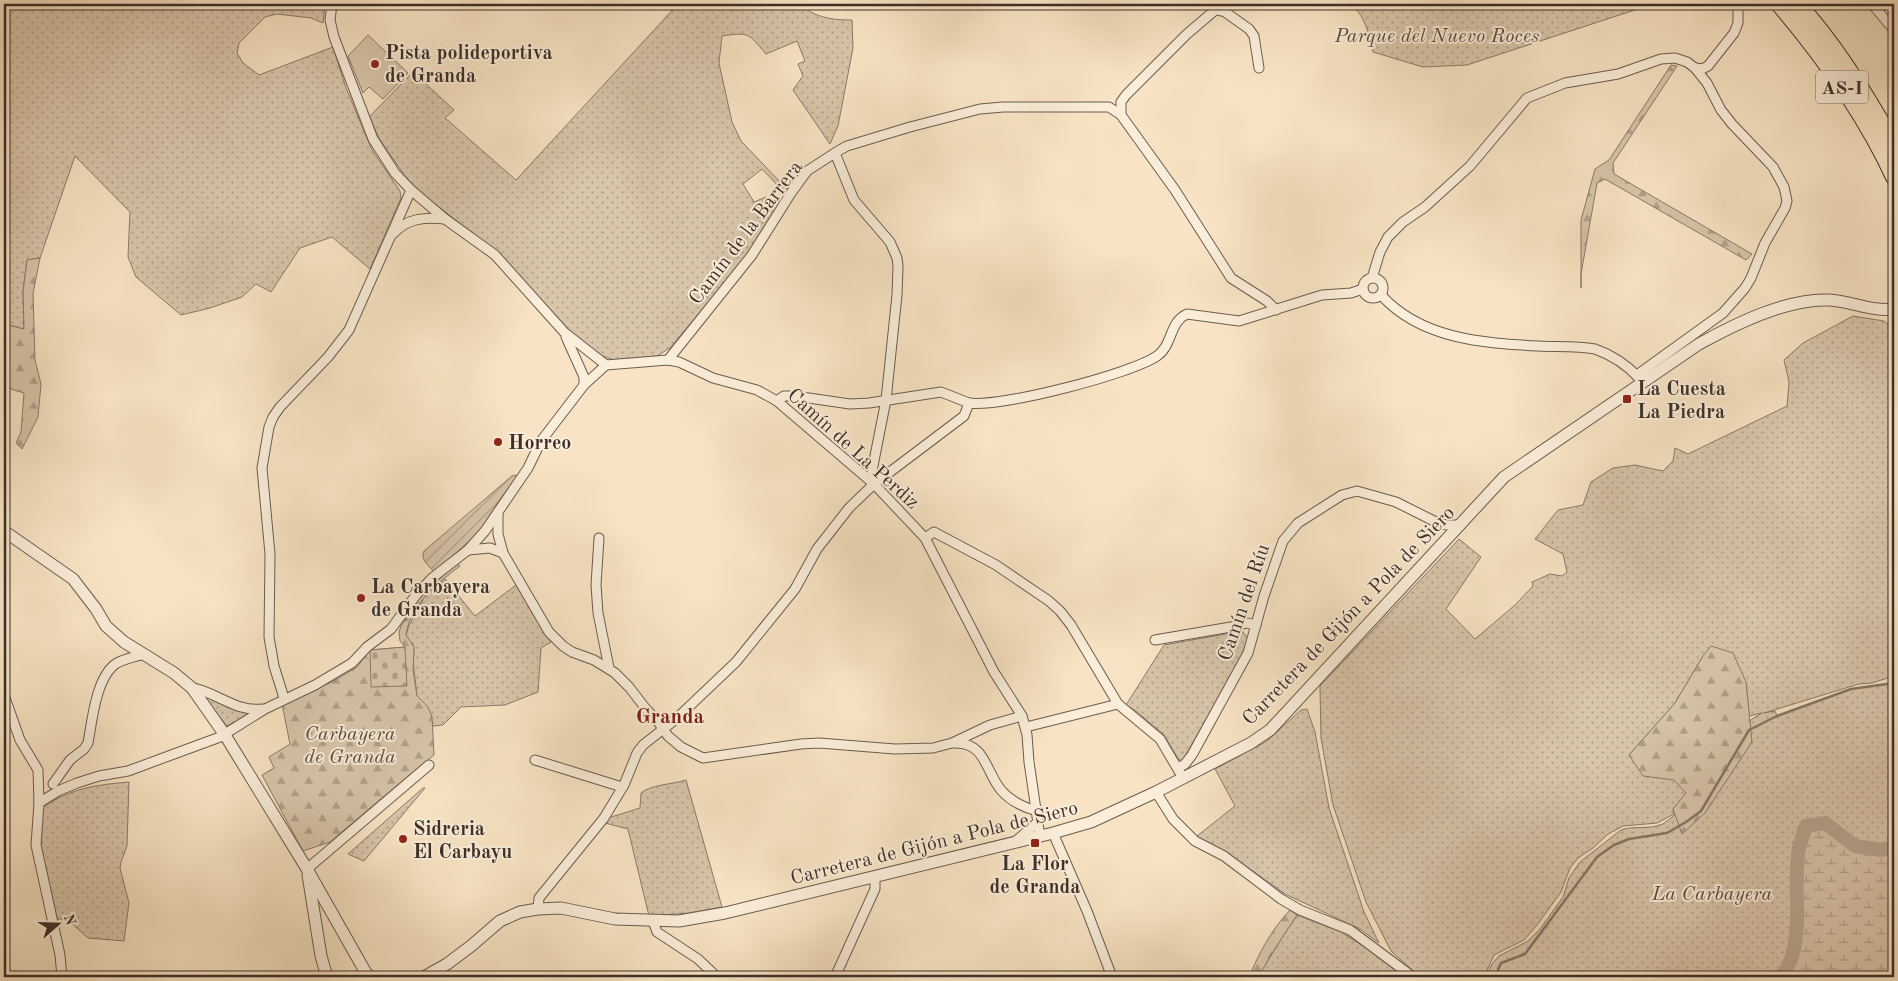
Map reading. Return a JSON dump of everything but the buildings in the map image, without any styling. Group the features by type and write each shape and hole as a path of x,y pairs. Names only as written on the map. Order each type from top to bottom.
{"highway":[{"name":"AS-I","path":"1780,4 1820,53 1871,130 1894,177"},
{"name":"AS-I","path":"1798,4 1837,53 1872,105 1894,145"},
{"path":"1807,4 1838,42 1878,102 1894,132"}],"street":[{"path":"56,788 128,771 225,735 284,698 315,686 352,663 367,647 391,629 416,594 432,578 468,550 485,530 528,468 541,441 584,385 606,365 564,332 495,254 446,219 394,173 373,139 334,37 330,20 332,4"},
{"path":"1872,4 1894,30"},
{"path":"1695,68 1702,69 1708,66 1734,33 1738,23 1738,7"},
{"path":"1259,68 1254,36 1249,29 1225,12 1220,10 1214,11 1187,34 1126,95 1121,102 1121,115 1175,190 1231,278 1266,301 1276,310"},
{"path":"1362,290 1364,283 1372,278 1380,252 1388,237 1403,222 1424,207 1470,166 1527,98 1565,83 1618,74 1661,59 1675,58 1687,62 1695,68 1707,83 1720,110 1773,167 1784,187 1787,201 1785,208 1765,243 1745,288 1722,313 1640,378 1621,362 1595,348 1466,340 1440,334 1392,307 1381,295"},
{"name":"Camín de la Barrera","path":"668,360 752,255 791,193 808,171 847,146 980,109 1003,106 1109,107 1121,115"},
{"path":"835,153 854,200 890,242 897,258 897,295 886,400 872,471 874,484"},
{"path":"284,698 274,666 269,637 270,554 262,468 269,427 273,416 280,407 328,357 349,330 411,190"},
{"path":"389,238 399,228 414,220 428,218 446,219"},
{"path":"1372,278 1378,279 1383,284 1381,295"},
{"path":"777,401 784,396 794,396 850,404 941,392 976,404 1019,398 1083,383 1144,363 1161,353 1169,341 1176,321 1187,314 1239,321 1322,295 1351,293 1362,290"},
{"path":"1362,290 1368,298 1375,298 1381,295"},
{"name":"Carretera de Gijón a Pola de Siero","path":"424,977 447,964 471,946 500,920 520,912 561,908 615,919 653,921 679,921 725,914 1013,844 1090,822 1156,792 1180,773 1251,743 1270,730 1504,477 1640,378 1720,332 1787,304 1813,300 1831,300 1868,308 1894,309"},
{"path":"564,332 584,377 584,385"},
{"name":"Camín de La Perdiz","path":"606,365 668,360 679,362 713,378 757,390 777,401 874,484 925,538 994,672 1022,716 1026,727 1040,837"},
{"path":"538,909 539,898 595,832 622,787 637,753 643,745 697,700 736,662 795,589 817,549 837,522 874,484 964,416 969,403"},
{"name":"Camín del Ríu","path":"1180,773 1248,653 1283,541 1305,517 1342,495 1350,492 1363,492 1396,502 1438,523 1461,525"},
{"path":"498,512 498,534 503,553 549,632 572,652 609,668 629,687 668,736 680,747 703,758 801,744 916,750 961,743 973,747 984,758 1000,789 1020,805 1037,811"},
{"path":"4,531 73,579 96,609 106,626 124,642 174,673 192,688 225,735 307,869 366,973 372,977"},
{"path":"925,538 934,532 996,564 1049,601 1072,625 1118,704 1160,739 1180,773"},
{"path":"599,538 596,595 609,668"},
{"path":"468,550 490,548 503,553"},
{"path":"1154,640 1231,628 1247,623 1256,625"},
{"path":"39,803 56,788 70,760 84,749 88,743 99,690 111,668 118,663 143,654"},
{"path":"192,688 204,690 244,709 265,709"},
{"path":"4,695 20,740 38,770 39,803 36,845 60,955 62,977"},
{"path":"1026,727 1118,704"},
{"path":"952,743 990,725 1022,716"},
{"path":"535,760 622,787"},
{"path":"35,764 56,788"},
{"path":"307,869 429,766"},
{"path":"1156,792 1172,819 1195,841 1224,856 1281,899 1300,910 1350,930 1413,977"},
{"path":"1013,844 1038,822"},
{"path":"1053,833 1087,911 1112,977"},
{"path":"307,869 318,940 327,977"},
{"path":"835,977 875,889 875,878"},
{"path":"653,921 657,932 698,959 717,977"},
{"path":"318,940 322,930 330,924 337,926 343,932"}],"green space":[{"path":"4,4 325,4 323,23 311,18 277,14 265,17 239,43 237,53 243,63 259,75 333,47 346,88 372,150 400,191 401,198 370,269 332,237 300,248 271,292 256,284 242,297 181,315 136,277 128,257 130,212 75,156 40,258 27,260 23,292 24,329 4,324"},
{"path":"678,4 800,4 806,9 824,17 852,20 853,48 838,126 830,144 793,90 803,76 798,64 805,61 797,41 766,54 748,36 738,34 722,36 719,63 732,122 741,141 784,186 790,187 789,190 784,192 762,169 743,184 754,202 766,197 777,210 753,249 670,348 657,356 614,360 597,354 561,323 501,255 412,186 380,140 369,117 413,72 454,110 445,118 516,180"},
{"name":"Parque del Nuevo Roces","path":"1349,4 1653,4 1467,65 1423,67 1373,52 1363,19"},
{"name":"Pista polideportiva de Granda","path":"368,35 408,73 383,99 369,87 363,93 348,56"},
{"path":"1671,65 1677,66 1613,163 1614,174 1752,254 1746,260 1605,179 1597,183 1581,274 1581,220 1595,169 1609,160"},
{"path":"40,258 33,293 35,360 41,384 38,417 22,449 16,443 21,432 24,393 11,389 4,379 4,324 24,329 23,292 27,260"},
{"name":"La Carbayera","path":"1853,316 1884,321 1894,329 1894,676 1872,683 1859,684 1764,713 1775,711 1777,716 1851,689 1894,683 1894,847 1882,850 1855,846 1825,823 1799,849 1795,949 1789,967 1781,977 1486,977 1492,964 1499,956 1528,941 1540,929 1563,897 1569,878 1580,862 1621,830 1653,827 1663,824 1696,799 1742,729 1752,719 1762,713 1749,716 1746,682 1703,656 1675,703 1629,755 1676,779 1687,793 1673,809 1674,814 1657,823 1623,826 1608,834 1593,848 1578,858 1570,868 1561,892 1537,925 1524,940 1494,955 1484,977 1420,977 1391,951 1366,902 1333,805 1321,738 1320,686 1459,539 1481,557 1446,609 1475,639 1515,605 1533,586 1532,582 1550,574 1562,576 1567,572 1563,554 1535,539 1558,510 1583,505 1591,482 1613,468 1635,465 1663,471 1673,461 1675,448 1688,454 1787,406 1789,382 1784,360 1803,343"},
{"path":"516,475 514,484 503,495 478,533 436,571 433,571 423,557 424,551 512,476"},
{"name":"Carbayera de Granda","path":"457,563 460,566 434,587 419,604 413,614 406,635 414,647 413,670 417,696 428,707 432,717 434,755 330,842 303,851 262,775 274,768 269,757 290,744 282,704 332,682 357,667 370,650 405,647 400,641 399,632 401,626 420,597"},
{"path":"445,579 475,616 516,585 551,642 541,648 538,692 505,705 461,707 443,725 433,726 428,707 417,696 413,644 406,635 409,625 426,594"},
{"path":"1242,631 1248,639 1241,657 1183,760 1179,760 1164,735 1126,705 1164,645"},
{"path":"1711,646 1733,653 1746,682 1752,742 1705,813 1682,834 1673,809 1686,793 1674,780 1643,776 1629,755 1675,703"},
{"path":"405,647 407,686 371,687 370,650"},
{"path":"208,696 248,712 250,715 227,726 207,701"},
{"path":"1307,709 1315,732 1329,808 1364,912 1379,943 1360,929 1285,894 1253,871 1197,836 1235,806 1215,769 1267,741 1301,710"},
{"path":"686,780 722,907 689,913 649,916 628,829 605,823 608,818 640,808 641,793 645,790"},
{"path":"129,782 127,846 120,868 129,903 124,941 88,938 67,919 56,919 40,844 42,808 73,792"},
{"path":"425,788 364,861 348,854"},
{"path":"1825,823 1855,846 1882,850 1894,847 1894,977 1781,977 1789,963 1794,948 1797,915 1797,864 1800,845 1806,826"},
{"path":"1290,910 1297,915 1258,977 1249,977 1266,942"},
{"path":"1297,915 1341,932 1374,953 1403,977 1258,977"}],"waterway":[{"path":"1495,977 1501,963 1525,954 1597,857 1614,845 1629,839 1667,833 1701,811 1749,730 1777,716 1851,689 1894,683"},
{"path":"1781,977 1789,963 1794,948 1797,915 1797,864 1799,848 1806,826 1825,823 1855,846 1882,850 1894,847"}],"place":[{"name":"Pista polideportiva de Granda","path":"375,64"},
{"name":"La Cuesta La Piedra","path":"1627,399"},
{"name":"Horreo","path":"498,442"},
{"name":"La Carbayera de Granda","path":"361,598"},
{"name":"Sidreria El Carbayu","path":"403,839"},
{"name":"La Flor de Granda","path":"1035,843"}],"district":[{"name":"Granda","path":"670,716"}]}
